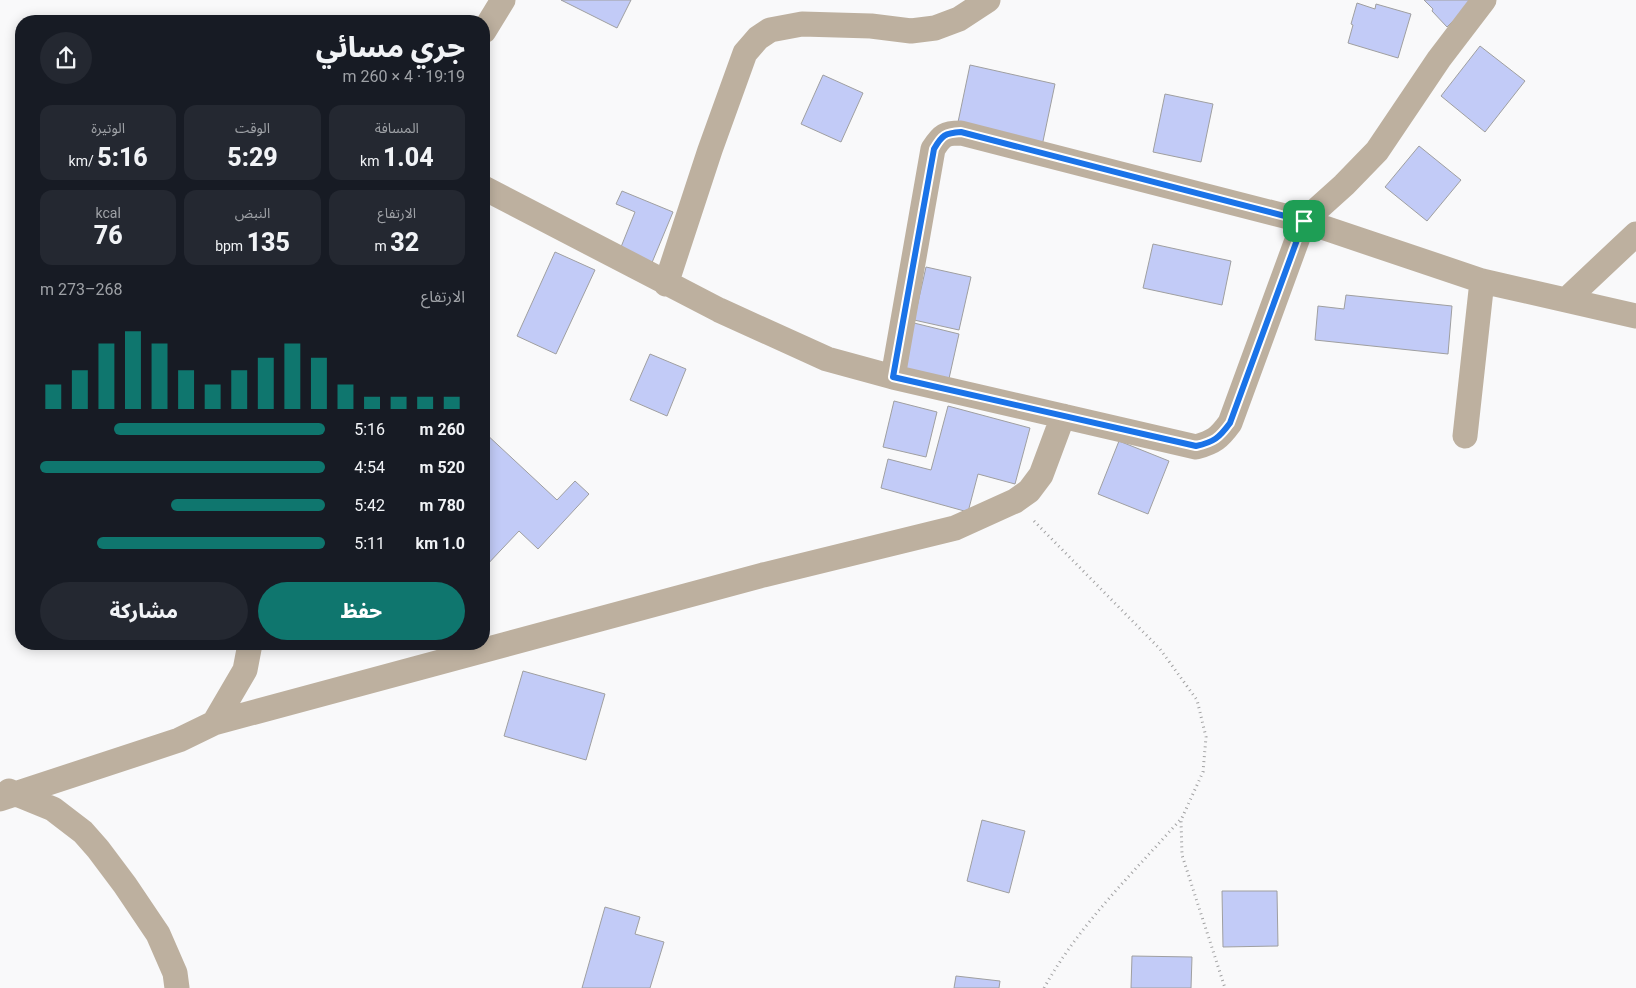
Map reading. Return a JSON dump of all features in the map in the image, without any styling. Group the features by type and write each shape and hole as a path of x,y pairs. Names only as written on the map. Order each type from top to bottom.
{"street":[{"path":"490,21 503,0"},
{"path":"666,284 710,150 745,53 758,38 770,30 802,24 871,26 911,31 935,28 959,19 988,0"},
{"path":"490,191 666,284 826,359 893,377 1196,446 1209,443 1221,436 1230,423 1304,221 1378,151 1434,66 1484,0"},
{"path":"893,377 934,149 939,139 944,135 961,132 1304,221 1482,281 1636,316"},
{"path":"1566,300 1636,234"},
{"path":"1464,436 1482,281"},
{"path":"490,649 763,575 955,528 1014,501 1029,491 1041,474 1063,416"},
{"path":"214,723 245,670 249,650"},
{"path":"5,793 179,740 214,723 485,650"},
{"path":"5,793 53,809 83,832 125,885 158,934 175,973 177,988"}],"path":[{"path":"1014,501 1160,649 1197,700 1206,737 1202,772 1180,820 1091,918 1070,944 1044,988"},
{"path":"1180,820 1182,856 1225,988"}],"building":[{"path":"561,0 631,0 617,28"},
{"path":"1424,0 1474,0 1447,27"},
{"path":"1357,3 1375,9 1376,4 1411,14 1398,58 1348,43"},
{"path":"1480,46 1525,81 1485,132 1441,96"},
{"path":"970,65 1055,84 1042,146 957,127"},
{"path":"823,75 863,93 841,142 801,124"},
{"path":"1165,94 1213,104 1201,162 1153,152"},
{"path":"1419,146 1461,180 1427,221 1385,187"},
{"path":"622,191 673,212 651,265 619,252 635,212 616,204"},
{"path":"1153,244 1231,261 1222,305 1143,288"},
{"path":"555,252 595,270 556,354 517,336"},
{"path":"926,267 971,277 959,330 914,320"},
{"path":"1346,295 1452,306 1448,354 1315,340 1318,306 1344,309"},
{"path":"914,323 959,334 948,383 902,372"},
{"path":"650,354 686,369 667,416 630,400"},
{"path":"894,401 937,412 926,457 883,447"},
{"path":"948,406 1030,428 1015,484 978,474 968,512 881,488 888,459 931,470"},
{"path":"490,438 557,500 575,481 589,494 538,549 519,531 490,562"},
{"path":"1119,441 1169,461 1148,514 1098,494"},
{"path":"523,671 605,694 586,760 504,736"},
{"path":"982,820 1025,831 1009,893 967,881"},
{"path":"1222,891 1277,891 1278,946 1223,947"},
{"path":"605,907 640,917 635,934 664,942 650,988 582,988"},
{"path":"1132,956 1192,957 1191,988 1131,988"},
{"path":"956,976 1000,981 999,988 954,988"}],"route":[{"path":"961,132 1304,221 1230,423 1221,436 1209,443 1196,446 893,377 934,149 939,139 944,135 961,132"}]}
